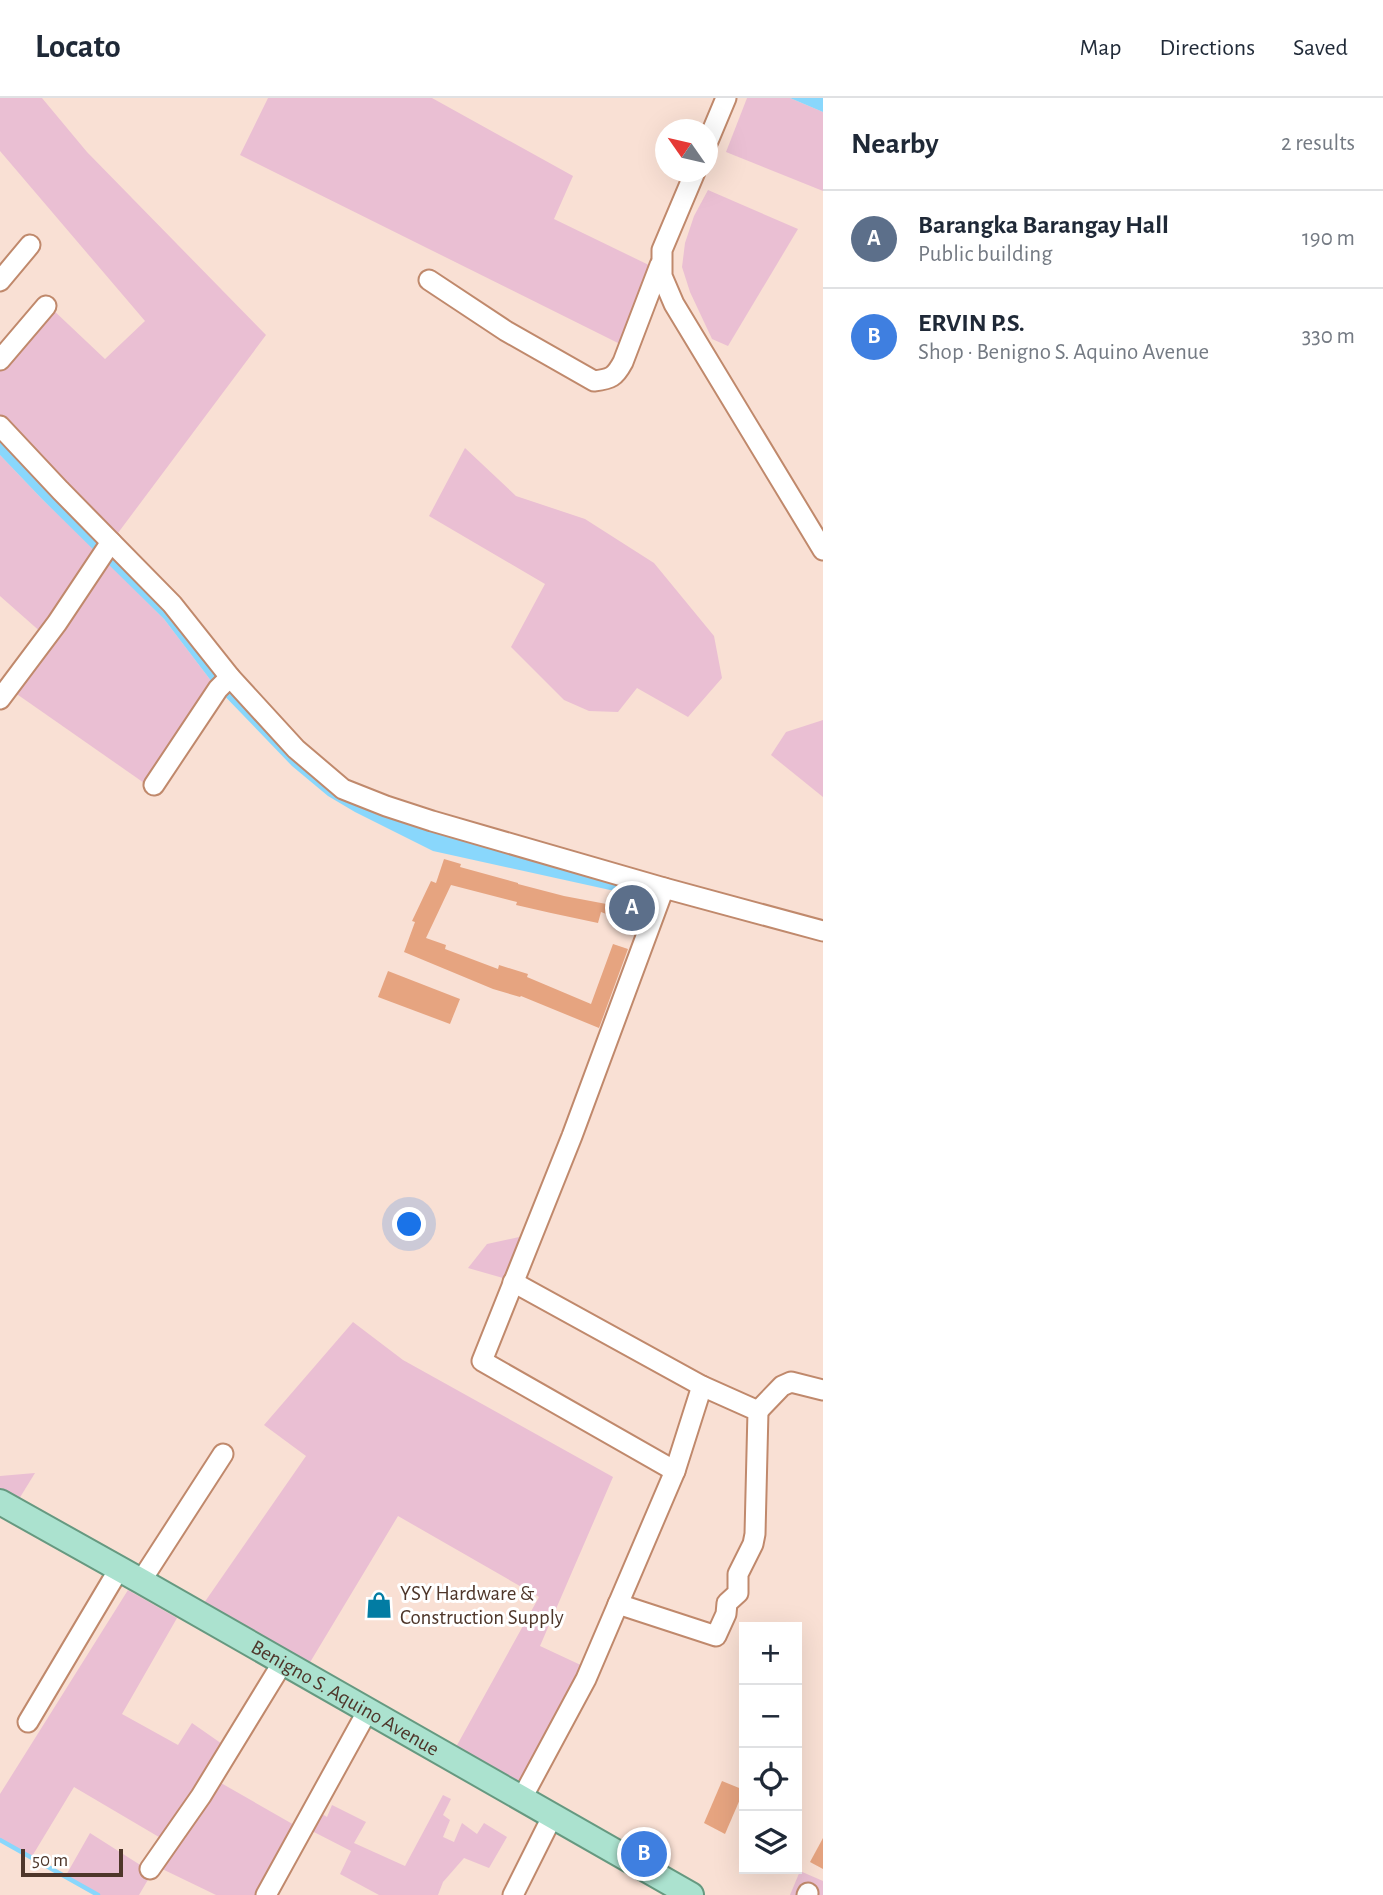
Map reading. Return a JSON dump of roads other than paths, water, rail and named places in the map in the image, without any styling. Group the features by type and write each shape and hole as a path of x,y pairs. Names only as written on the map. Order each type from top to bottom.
{"main road":[{"name":"Benigno S. Aquino Avenue","path":"0,1502 691,1895"}],"street":[{"path":"717,119 726,98"},
{"path":"691,182 662,250 662,276 674,304 823,550"},
{"path":"0,281 30,245"},
{"path":"429,280 506,331 594,381 609,380 618,372 623,362 661,262"},
{"path":"0,360 46,306"},
{"path":"0,426 172,604 230,677 296,749 343,789 432,821 823,931"},
{"path":"3,689 57,623 111,542"},
{"path":"153,785 218,689 230,677"},
{"path":"664,888 572,1136 482,1361 675,1471"},
{"path":"513,1282 702,1386 758,1411"},
{"path":"618,1604 716,1636 726,1614 727,1603 738,1593 738,1574 753,1545 758,1411 782,1386 791,1381 823,1390"},
{"path":"522,1798 586,1679 675,1471 702,1386"},
{"path":"141,1581 223,1454"},
{"path":"28,1722 119,1569"},
{"path":"150,1869 201,1796 283,1661"},
{"path":"267,1895 368,1710"},
{"path":"513,1895 553,1815"}],"water":[{"path":"790,98 823,98 823,112"},
{"path":"0,432 343,796 666,895 651,899 433,851 328,796 292,766 215,686 164,619 0,455"}],"waterway":[{"path":"0,1840 98,1895"}],"place":[{"name":"Barangka Barangay Hall","path":"632,908"},
{"name":"YSY Hardware & Construction Supply","path":"379,1605"},
{"name":"ERVIN P.S.","path":"644,1854"}]}
